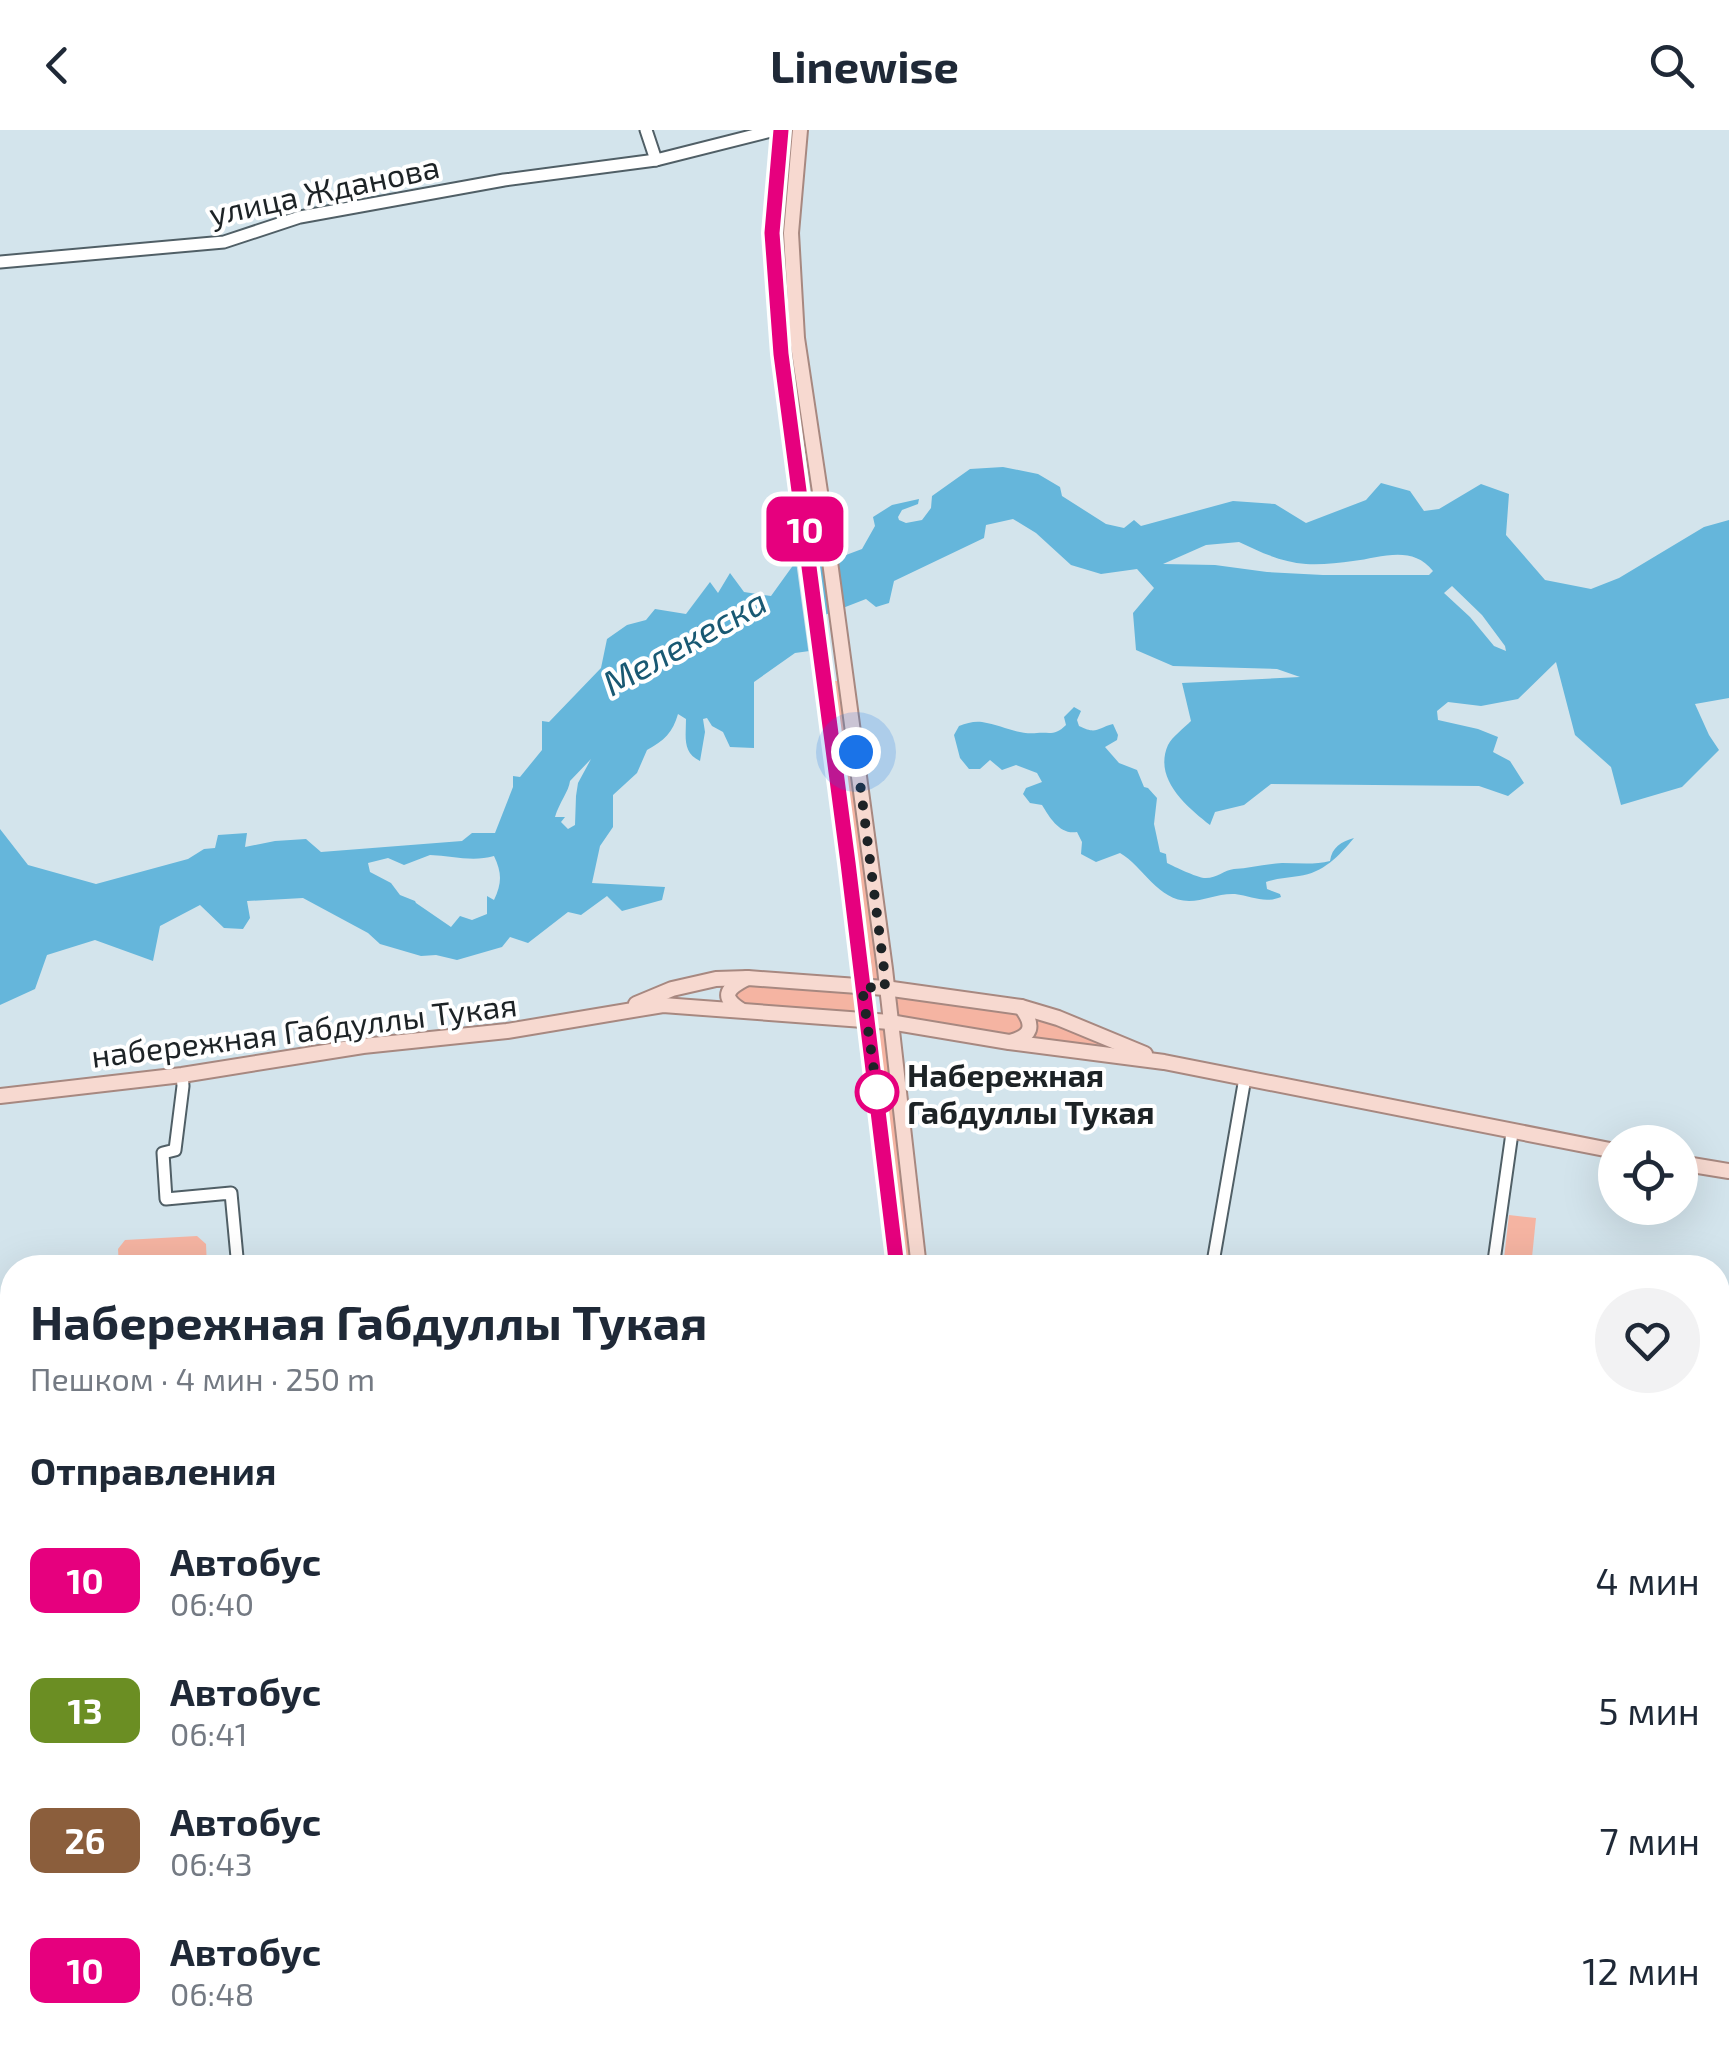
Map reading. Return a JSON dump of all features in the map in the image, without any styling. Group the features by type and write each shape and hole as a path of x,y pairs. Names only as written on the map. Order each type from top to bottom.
{"main road":[{"path":"778,130 772,233 781,354 895,1255"},
{"path":"800,130 791,233 797,338 884,969 917,1255"},
{"name":"набережная Габдуллы Тукая","path":"614,1013 686,985 716,978 885,988 1022,1007 1164,1062"},
{"path":"742,1010 731,1004 729,990 748,978"},
{"name":"набережная Габдуллы Тукая","path":"0,1096 182,1074 363,1046 507,1031 663,1005 890,1022 1164,1062 1598,1148"},
{"path":"1009,1042 1023,1039 1029,1031 1030,1023 1022,1007"},
{"path":"1698,1166 1729,1171"}],"street":[{"path":"646,130 656,160"},
{"name":"улица Жданова","path":"0,262 224,242 300,217 504,180 656,160 778,130"},
{"path":"182,1074 175,1150 163,1153 166,1199 231,1193 237,1255"},
{"path":"1214,1255 1245,1078"},
{"path":"1495,1255 1512,1132"}],"shaded area":[{"path":"834,681 838,681 879,982 871,981"},
{"path":"745,986 861,992 862,1015 743,1006 736,998"},
{"path":"893,996 1017,1012 1021,1027 1010,1034 896,1018"},
{"path":"1035,1016 1101,1042 1099,1049 1032,1039 1038,1029"},
{"path":"877,1028 884,1028 912,1255 904,1255"},
{"path":"1509,1215 1536,1218 1532,1255 1504,1255"},
{"path":"197,1236 206,1244 206,1255 118,1255 125,1240"}],"water":[{"name":"Мелекеска","path":"1003,467 1038,474 1060,487 1062,496 1106,524 1124,528 1134,520 1141,526 1233,501 1275,504 1306,523 1366,500 1381,483 1410,491 1424,511 1439,509 1481,484 1509,494 1506,535 1545,580 1591,589 1619,578 1704,527 1729,520 1729,698 1695,704 1719,750 1682,787 1621,805 1611,767 1575,735 1556,662 1518,699 1481,706 1448,702 1437,711 1438,720 1498,737 1493,752 1510,761 1524,783 1508,796 1479,786 1271,784 1244,805 1215,812 1210,825 1175,791 1165,769 1168,745 1191,721 1182,683 1300,677 1277,669 1173,666 1136,650 1133,613 1154,588 1137,569 1101,574 1071,565 1036,533 1013,519 986,525 984,538 894,581 889,603 876,607 866,599 817,618 824,649 795,653 754,682 754,748 730,747 723,732 707,718 703,719 700,761 688,749 686,719 678,714 667,735 647,750 637,773 613,795 613,827 600,846 592,883 665,887 662,900 622,911 607,896 581,915 568,912 528,943 510,937 502,947 457,960 421,956 380,944 368,933 303,898 247,901 250,918 243,929 224,928 200,905 160,926 153,961 95,940 47,955 35,989 0,1005 0,829 28,865 96,884 188,859 204,849 215,848 218,835 247,833 245,847 306,839 321,852 462,841 472,833 495,833 513,787 513,776 520,777 542,750 542,721 549,722 601,668 607,639 627,625 646,620 655,609 686,614 710,582 718,593 730,573 744,592 771,596 807,546 822,564 862,549 875,526 873,517 892,505 919,499 918,504 902,510 898,517 906,523 922,520 931,508 932,496 970,469","holes":["1239,542 1279,559 1306,564 1406,555 1433,571 1429,575 1323,575 1163,564 1206,545","1452,586 1482,615 1506,651 1494,646 1444,593","591,759 578,783 575,825 568,829 561,822 565,817 555,817 570,781","430,855 470,859 494,856 500,873 498,888 494,900 487,896 487,914 472,920 460,916 451,927 370,872 368,863 388,858 404,865"]},
{"path":"1074,707 1081,711 1077,720 1085,729 1097,730 1113,724 1117,740 1105,747 1119,763 1137,770 1144,787 1157,798 1154,824 1160,852 1175,867 1208,878 1234,869 1324,862 1330,861 1338,846 1354,838 1336,857 1316,871 1266,882 1267,889 1281,897 1269,900 1235,894 1195,901 1178,899 1160,889 1120,853 1096,862 1081,854 1082,842 1077,832 1061,828 1042,805 1030,803 1023,794 1026,788 1042,782 1037,773 1016,765 1002,770 990,760 980,769 969,769 960,758 954,735 959,726 976,722 1023,733 1056,732 1066,725 1064,717"}],"pier":[{"path":"810,542 815,548 825,620 822,621 829,649 826,654 809,656 795,554 803,543"}],"bus line":[{"name":"10","path":"781,130 772,233 781,354 895,1255"}],"place":[{"name":"Набережная Габдуллы Тукая","path":"877,1092"}],"route":[{"path":"856,752 884,969 885,988 862,987 877,1092"}]}
